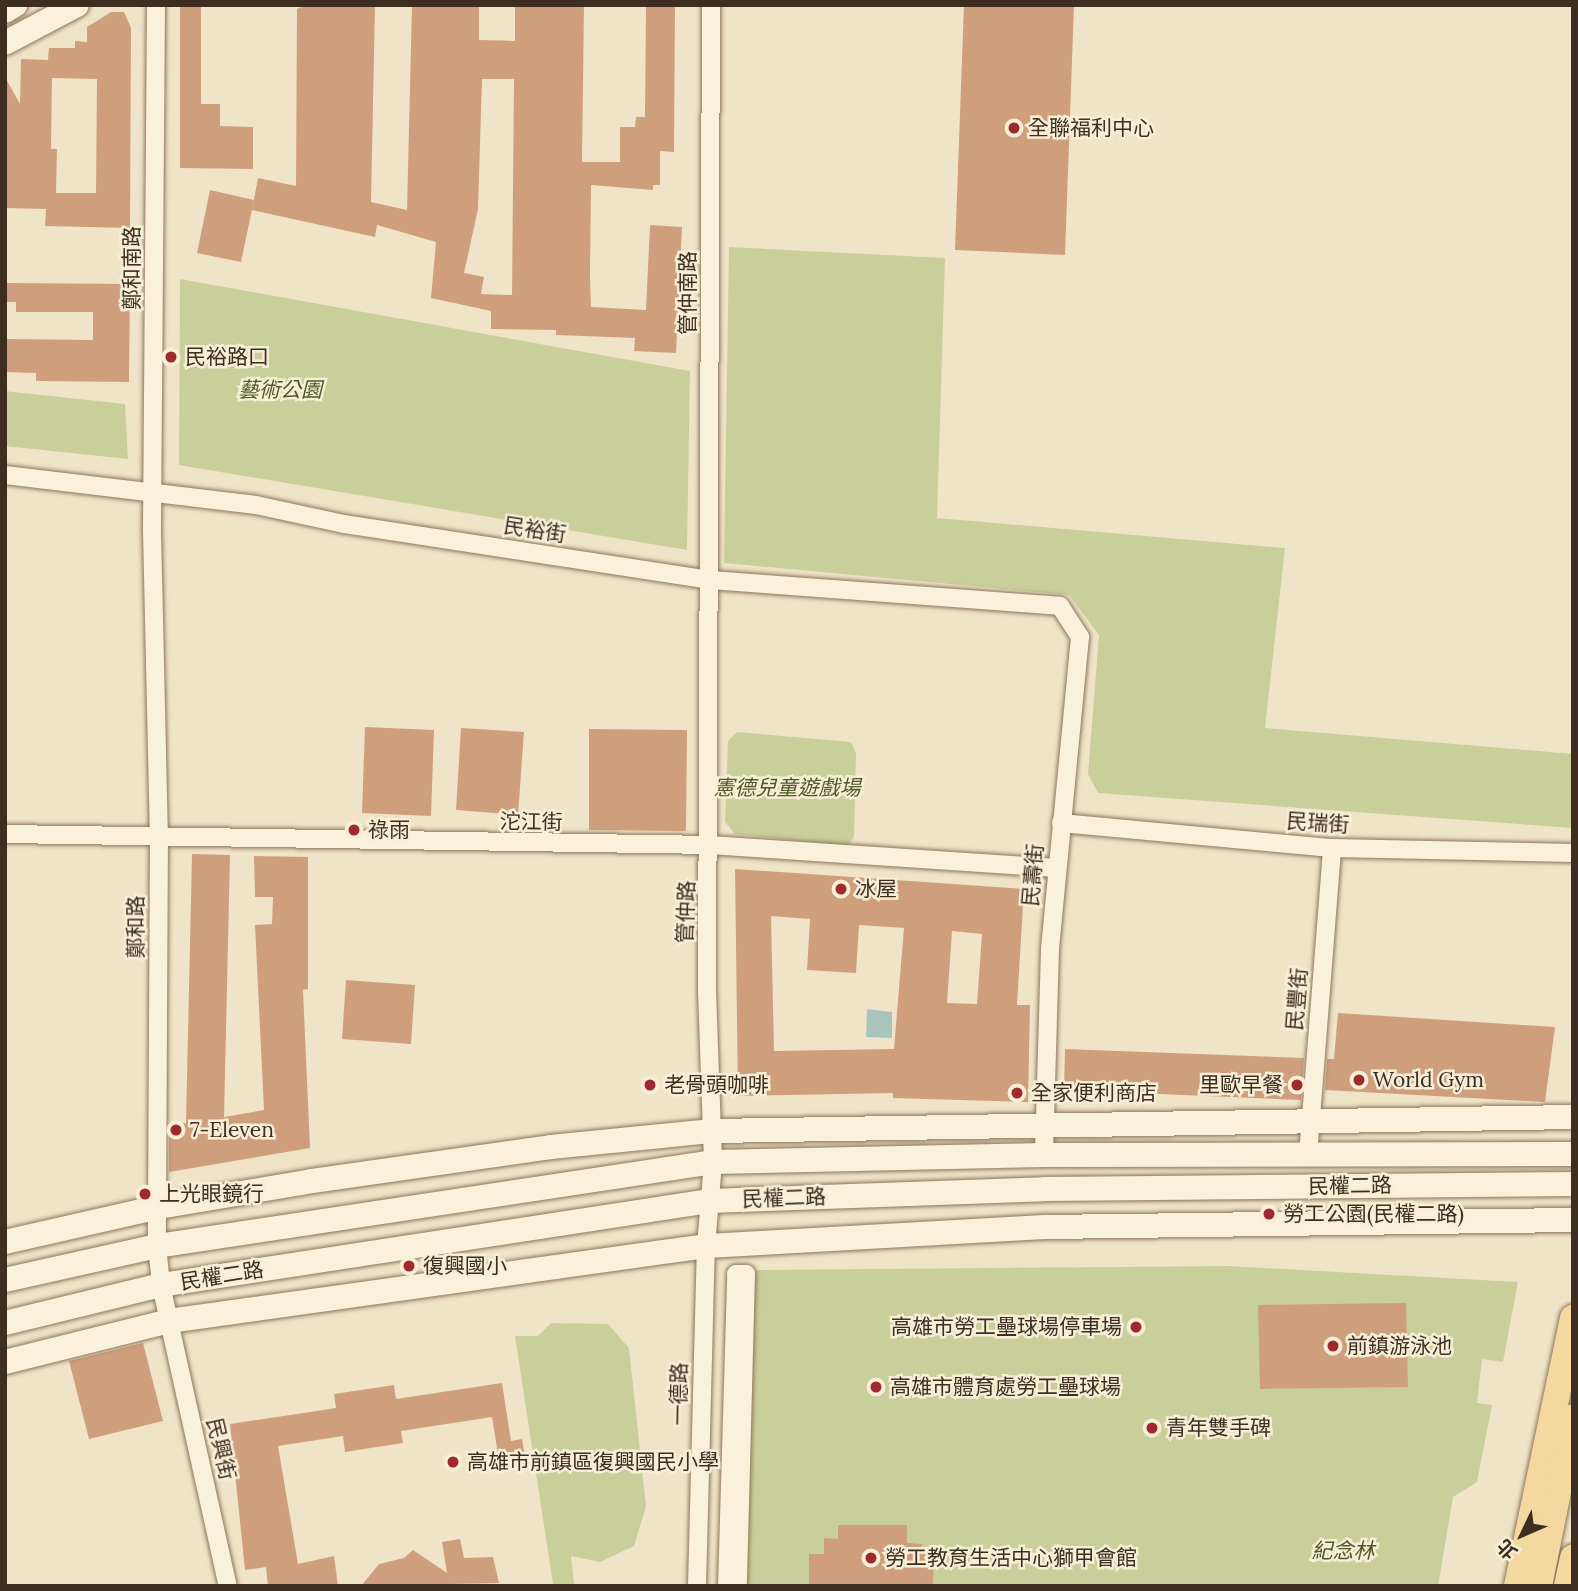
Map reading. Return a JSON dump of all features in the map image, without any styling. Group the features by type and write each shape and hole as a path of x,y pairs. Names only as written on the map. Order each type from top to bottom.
{"main road":[{"path":"1517,1586 1573,1318"},
{"path":"1539,1586 1573,1418"},
{"path":"1567,1586 1573,1558"}],"street":[{"path":"5,10 15,5"},
{"path":"5,43 77,5"},
{"name":"鄭和南路","path":"152,531 156,5"},
{"name":"管仲南路","path":"709,580 711,5"},
{"name":"民裕街","path":"5,475 154,490 709,580 1060,606"},
{"name":"鄭和路","path":"152,531 159,833 157,1246 160,1285 169,1321"},
{"name":"管仲路","path":"706,1246 713,1163 707,991 711,845 709,580"},
{"name":"民壽街","path":"1044,1155 1055,868 1062,823 1080,636 1060,606"},
{"name":"民瑞街","path":"1062,823 1332,848 1573,853"},
{"name":"沱江街","path":"5,834 159,833 328,841 711,845 1055,868"},
{"name":"民豐街","path":"1308,1155 1332,848"},
{"path":"5,1242 159,1207 551,1147 712,1131 1045,1129 1573,1117"},
{"name":"民權二路","path":"5,1280 157,1246 713,1163 1044,1155 1573,1154"},
{"name":"民權二路","path":"5,1323 160,1285 709,1201 1045,1189 1573,1184"},
{"name":"民權二路","path":"5,1362 169,1321 706,1246 1045,1227 1573,1220"},
{"name":"一德路","path":"697,1586 706,1246"},
{"path":"727,1586 736,1274 746,1274 738,1586"},
{"name":"民興街","path":"169,1321 228,1586"}],"green space":[{"path":"729,247 945,258 937,518 1285,548 1265,728 1573,754 1573,828 1098,793 1088,774 1099,635 1069,595 724,563"},
{"name":"藝術公園","path":"180,279 690,371 687,550 179,465"},
{"path":"5,391 125,404 128,459 5,446"},
{"name":"憲德兒童遊戲場","path":"737,732 851,742 856,753 854,836 849,846 735,834 725,822 728,741"},
{"name":"紀念林","path":"1229,1266 1518,1282 1503,1362 1482,1359 1477,1403 1492,1405 1477,1482 1453,1497 1438,1586 739,1586 752,1270"},
{"path":"551,1323 608,1324 629,1348 646,1507 634,1546 600,1562 571,1556 574,1584 553,1584 515,1336 538,1336"}],"water":[{"path":"867,1009 892,1012 892,1038 866,1037"}],"building":[{"path":"180,5 201,5 201,104 220,104 220,126 253,127 253,169 180,168"},
{"path":"306,5 375,5 371,202 407,210 412,5 479,5 479,40 515,41 515,5 584,5 582,162 620,162 620,127 635,127 636,117 645,117 646,5 675,5 674,152 660,151 660,185 653,185 653,190 591,185 590,276 591,307 646,310 650,225 682,227 676,353 634,351 635,338 556,335 556,330 491,329 491,311 431,298 436,242 377,225 375,237 252,210 258,178 296,186 297,9","holes":["482,79 514,79 512,295 481,294 484,277 464,273 478,209"]},
{"name":"全聯福利中心","path":"964,5 1074,5 1065,255 955,250"},
{"path":"111,12 124,12 131,28 130,228 45,226 46,209 5,208 5,77 20,104 21,59 48,60 49,48 75,48 75,41 87,42 87,27","holes":["52,78 97,79 96,193 56,193 57,149 51,149"]},
{"path":"210,190 254,200 241,262 197,253"},
{"path":"5,283 130,284 129,382 36,381 36,373 5,372 5,339 93,340 93,312 16,312 16,302 5,302"},
{"path":"365,727 434,730 431,816 362,813"},
{"path":"461,728 524,732 518,815 456,810"},
{"path":"589,729 687,730 686,831 589,830"},
{"path":"192,854 230,855 224,1117 264,1110 255,925 272,924 273,897 255,897 254,856 308,857 308,989 303,990 310,1148 169,1172 169,1126 186,1123"},
{"path":"735,869 1024,889 1017,1005 1030,1005 1028,1102 893,1098 893,1093 738,1096","holes":["771,916 810,919 807,970 856,973 859,925 904,928 894,1049 774,1051","952,931 982,934 977,1004 947,1003"]},
{"path":"346,980 415,985 411,1044 342,1039"},
{"path":"1338,1013 1555,1027 1545,1102 1325,1090 1327,1059 1334,1059"},
{"path":"1065,1049 1304,1058 1301,1100 1064,1090"},
{"name":"前鎮游泳池","path":"1406,1303 1408,1387 1260,1389 1258,1305"},
{"path":"143,1343 163,1421 89,1439 69,1361"},
{"path":"502,1383 511,1441 522,1439 526,1463 500,1467 492,1417 401,1431 403,1443 345,1452 343,1436 278,1446 298,1564 334,1556 338,1586 268,1586 266,1567 245,1570 230,1424 336,1408 334,1394 394,1385 396,1399"},
{"name":"勞工教育生活中心獅甲會館","path":"838,1525 907,1525 907,1543 922,1544 921,1551 934,1552 933,1586 809,1586 809,1554 824,1554 824,1538 838,1539"},
{"path":"460,1539 464,1558 493,1557 499,1583 361,1586 379,1564 404,1558 413,1550 447,1573 442,1542"}],"place":[{"name":"全聯福利中心","path":"1014,128"},
{"name":"民裕路口","path":"171,357"},
{"name":"祿雨","path":"354,830"},
{"name":"冰屋","path":"841,889"},
{"name":"World Gym","path":"1359,1080"},
{"name":"老骨頭咖啡","path":"650,1085"},
{"name":"里歐早餐","path":"1297,1085"},
{"name":"全家便利商店","path":"1017,1093"},
{"name":"7-Eleven","path":"176,1130"},
{"name":"上光眼鏡行","path":"145,1194"},
{"name":"勞工公園(民權二路)","path":"1269,1214"},
{"name":"復興國小","path":"409,1266"},
{"name":"高雄市勞工壘球場停車場","path":"1136,1327"},
{"name":"前鎮游泳池","path":"1333,1346"},
{"name":"高雄市體育處勞工壘球場","path":"876,1387"},
{"name":"青年雙手碑","path":"1152,1428"},
{"name":"高雄市前鎮區復興國民小學","path":"453,1462"},
{"name":"勞工教育生活中心獅甲會館","path":"871,1558"}]}
